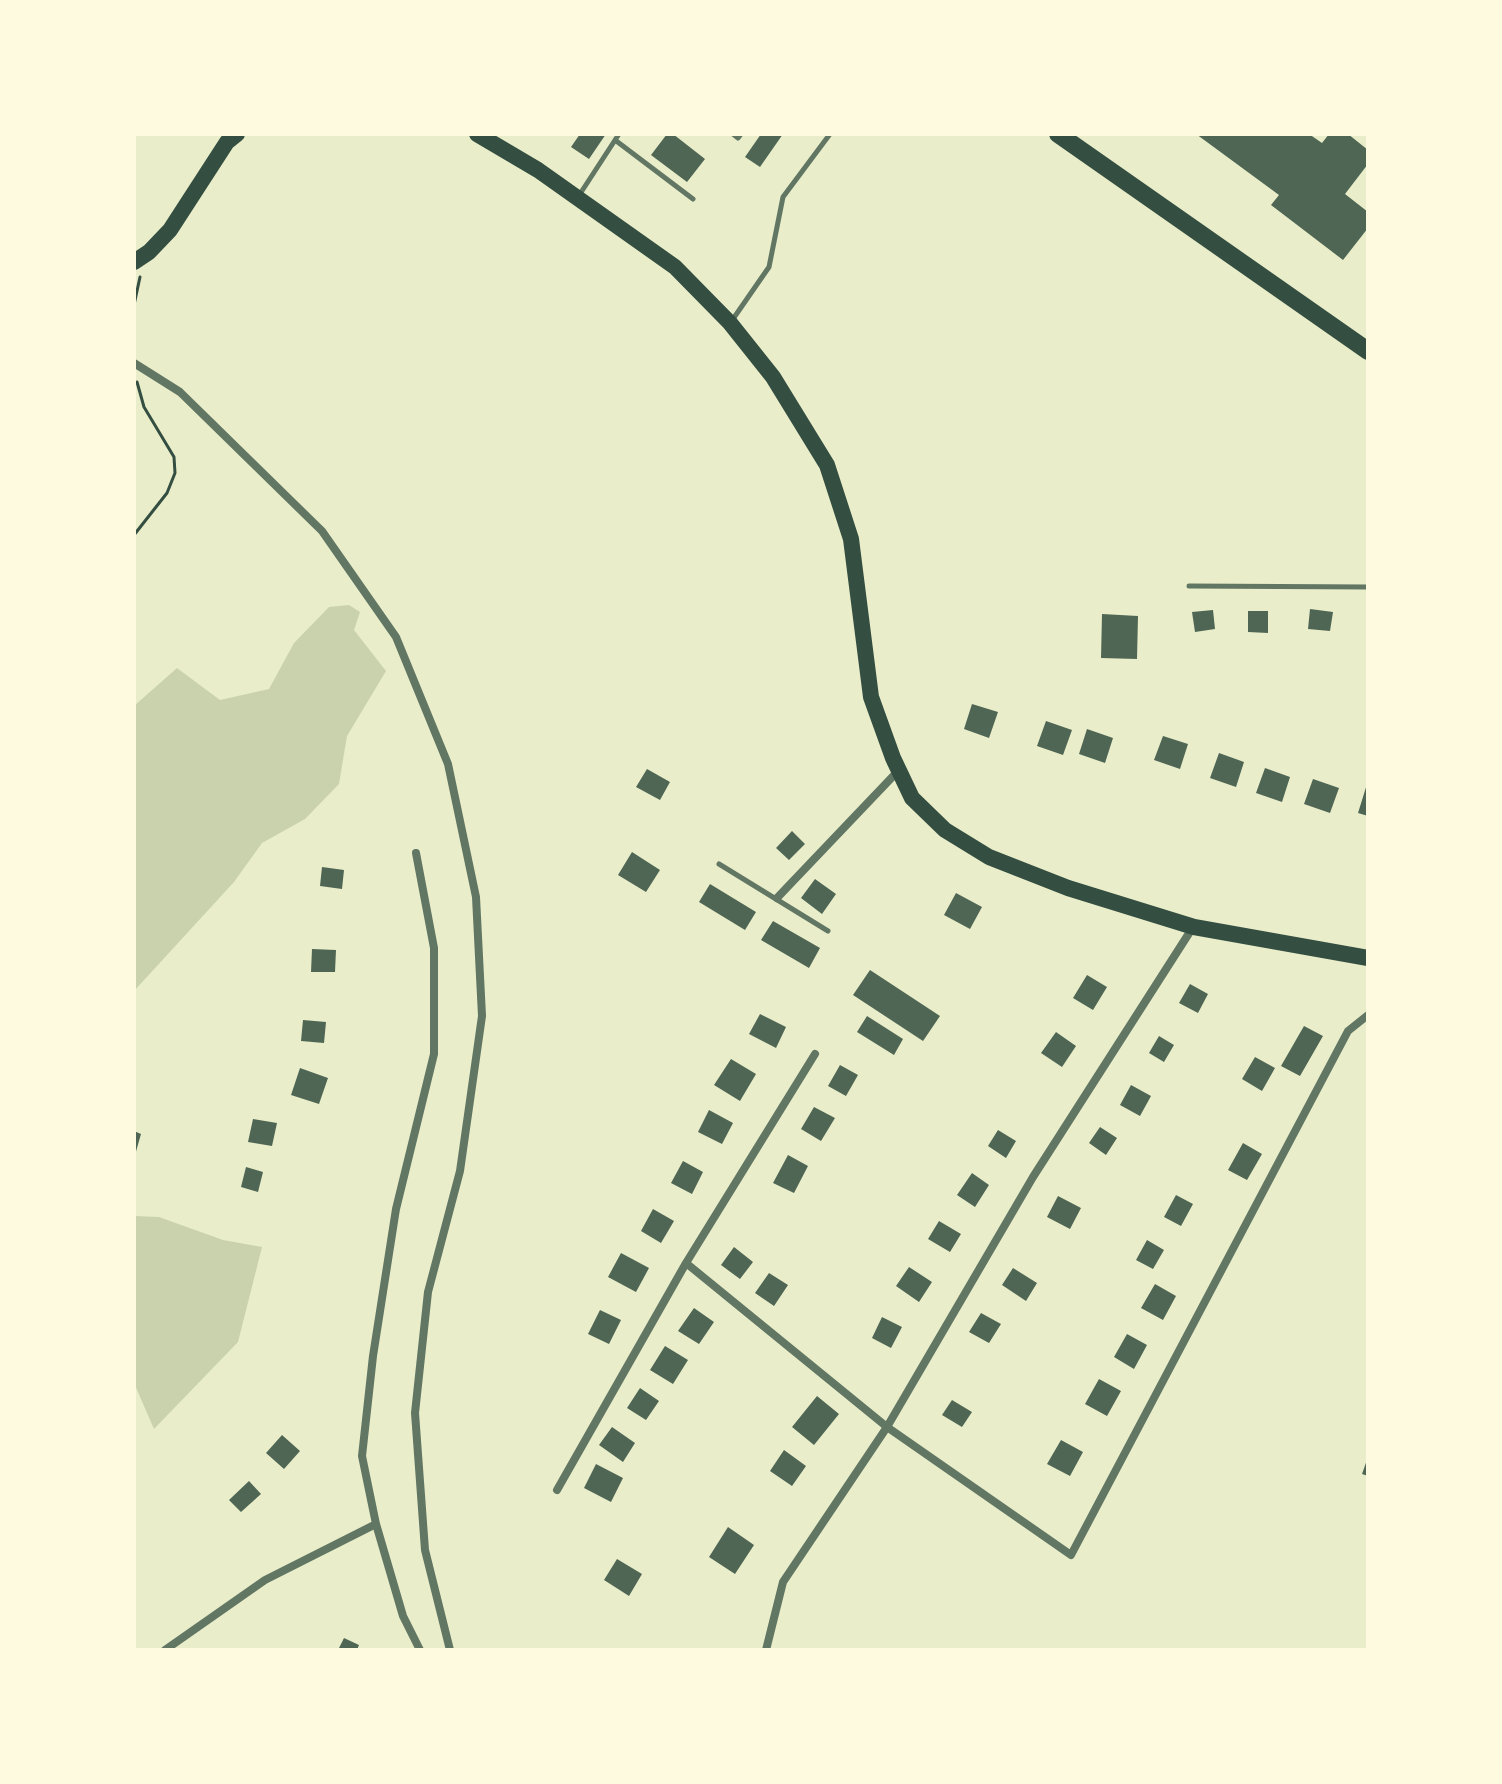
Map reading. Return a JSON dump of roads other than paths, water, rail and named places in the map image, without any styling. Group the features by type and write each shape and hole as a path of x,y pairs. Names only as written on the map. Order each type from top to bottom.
{"highway":[{"path":"1058,134 1368,351"}],"main road":[{"path":"134,262 149,252 170,230 227,142 237,134"},
{"path":"477,134 538,170 675,267 730,323 773,377 827,465 851,539 871,697 896,765 912,798 945,830 989,857 1068,888 1194,927 1368,958"}],"street":[{"path":"134,363 180,392 322,531 396,637 448,764 476,897 482,1016 460,1171 428,1292 415,1413 425,1550 450,1650"},
{"path":"777,898 896,765"},
{"path":"416,853 434,948 434,1054 396,1209 373,1356 362,1456 376,1524 403,1616 420,1650"},
{"path":"766,1650 783,1582 887,1427 1033,1177 1194,927"},
{"path":"686,1263 887,1427 1071,1555 1348,1031 1368,1015"},
{"path":"557,1490 686,1263 815,1054"},
{"path":"165,1650 265,1580 376,1524"}],"lane":[{"path":"577,198 619,134"},
{"path":"733,134 738,138 741,134"},
{"path":"730,323 769,267 783,197 830,134"},
{"path":"615,140 693,199"},
{"path":"1189,586 1368,587"},
{"path":"719,864 828,931"}]}
